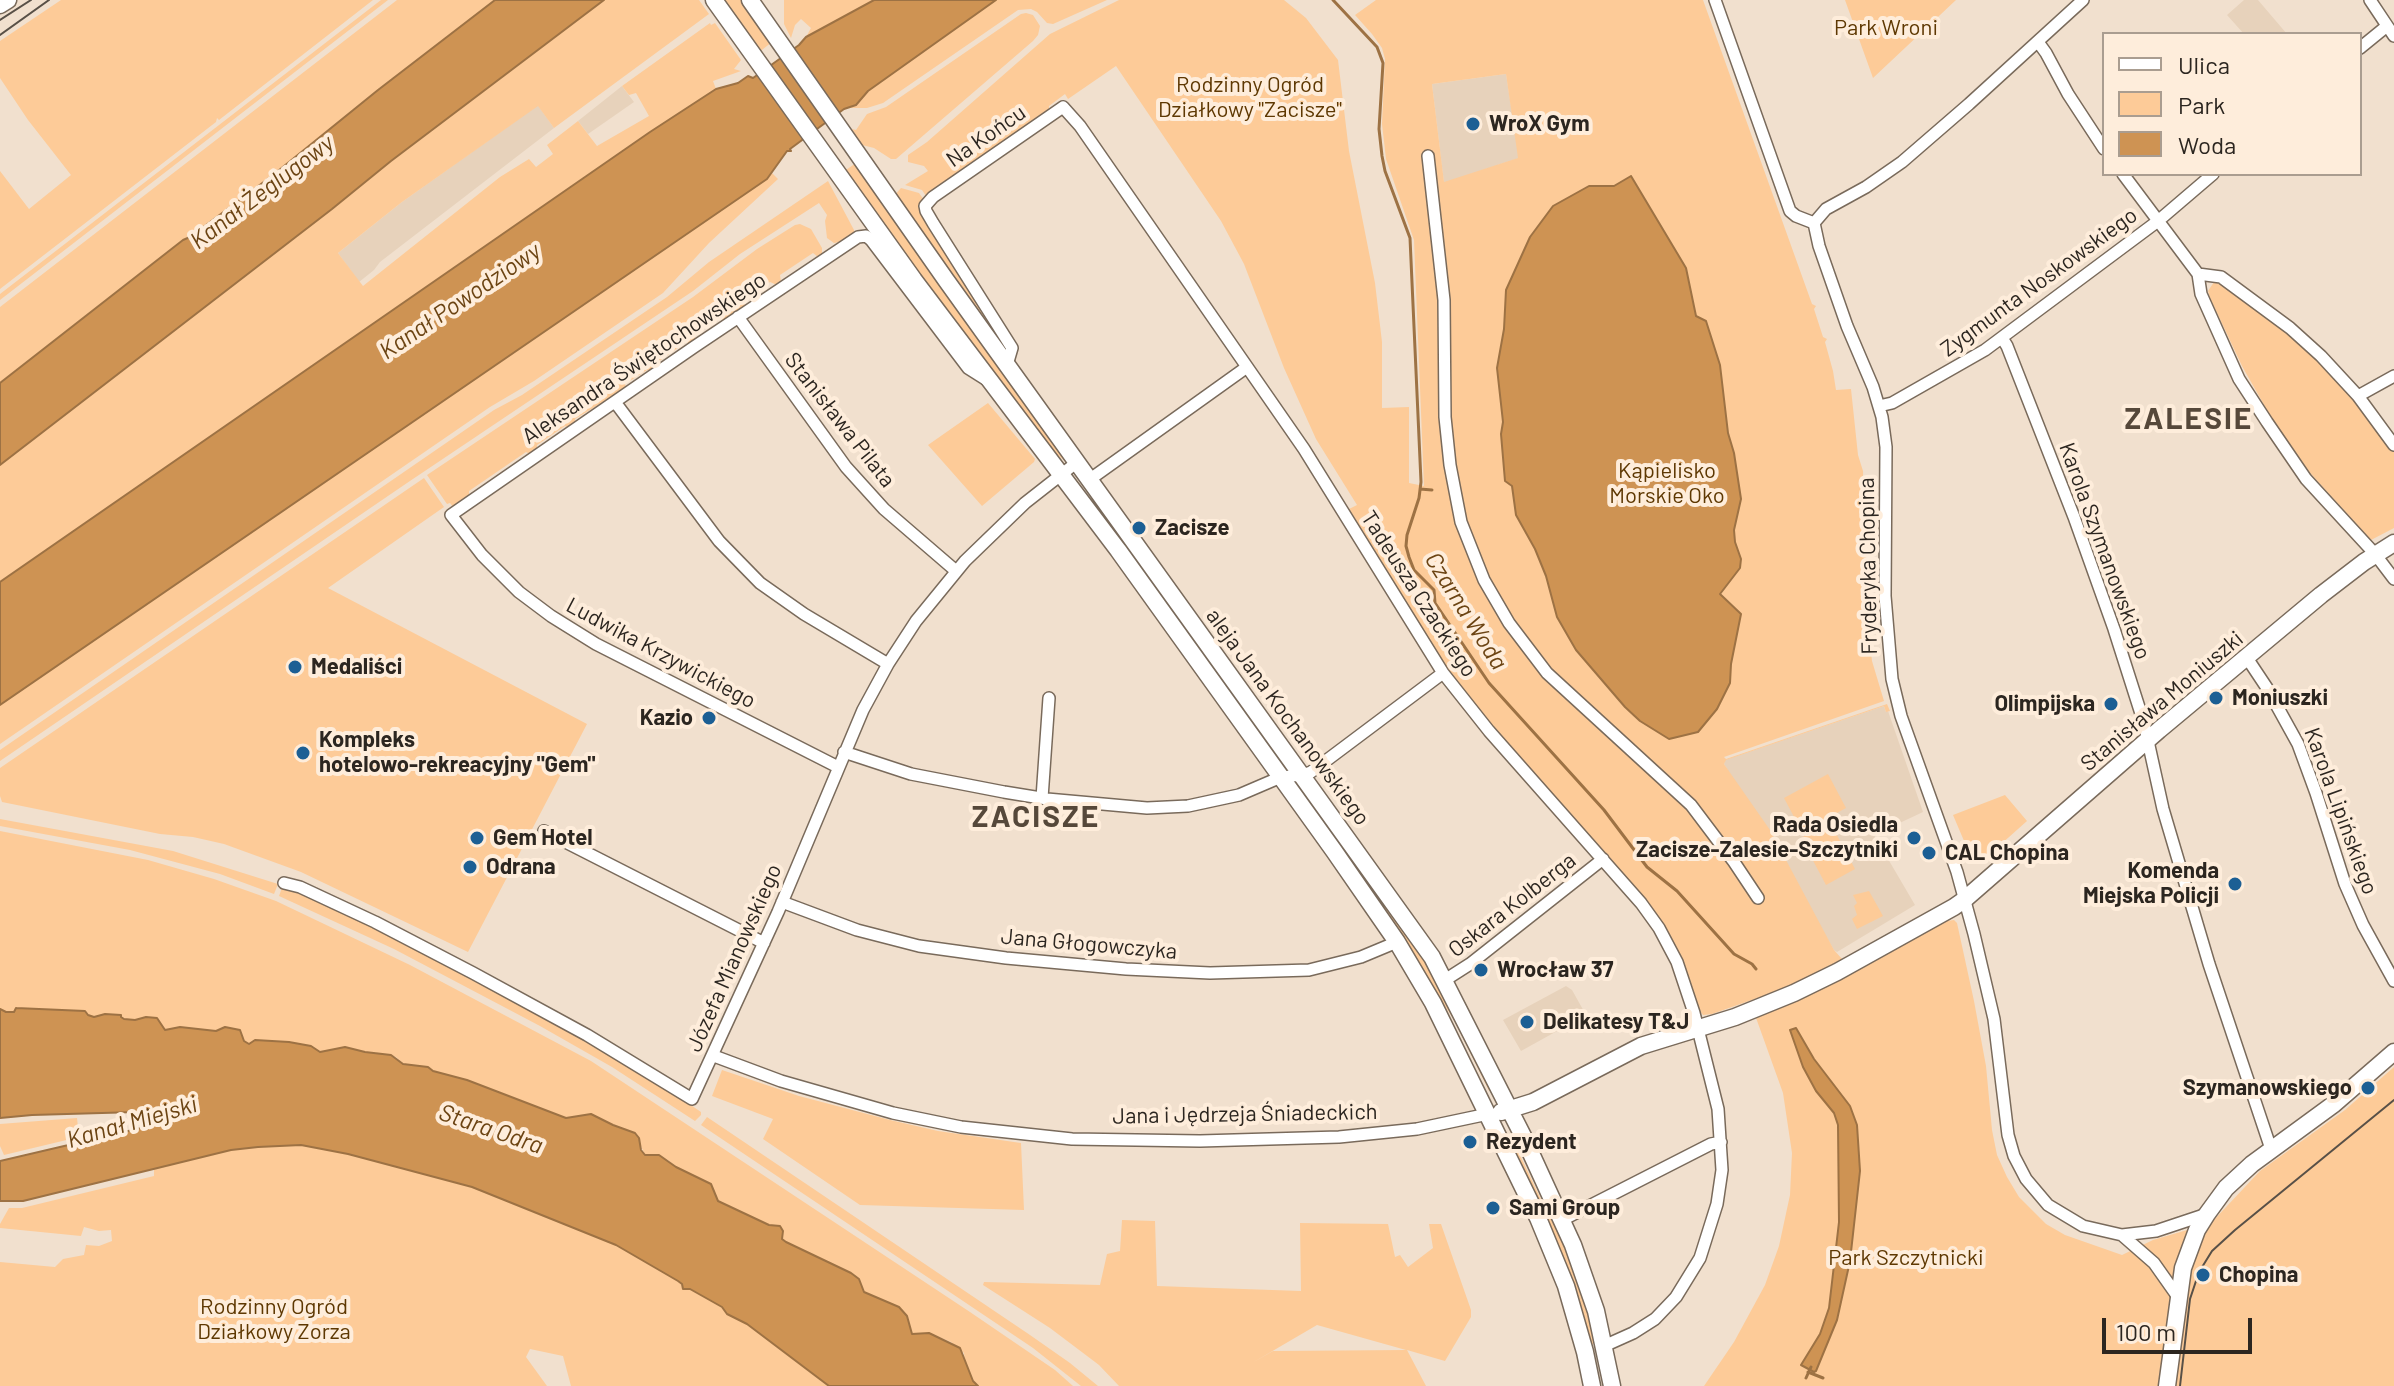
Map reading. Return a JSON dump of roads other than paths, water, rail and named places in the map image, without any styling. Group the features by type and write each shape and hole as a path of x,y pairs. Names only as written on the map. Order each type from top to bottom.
{"main road":[{"path":"0,5 8,0"},
{"name":"aleja Jana Kochanowskiego","path":"714,0 914,280 1062,473 1397,942 1433,1003 1554,1256 1566,1286 1592,1386"},
{"name":"aleja Jana Kochanowskiego","path":"750,0 1076,463 1419,937 1445,980 1562,1220 1585,1277 1612,1386"},
{"name":"Stanisława Moniuszki","path":"1964,900 2147,740 2321,595 2394,543"},
{"name":"Jana i Jędrzeja Śniadeckich","path":"1488,1114 1533,1102 1641,1046 1735,1017 1794,993 1964,900"},
{"path":"2167,1386 2178,1297 2188,1253 2207,1214 2238,1177 2341,1099 2394,1052"},
{"path":"1585,1352 1604,1346"}],"street":[{"path":"1715,0 1790,211 1814,223 1826,209 1902,162 2083,0"},
{"path":"2362,47 2390,31 2370,0"},
{"path":"2038,42 2102,146"},
{"name":"Na Końcu","path":"1007,365 1012,348 926,211 926,204 1063,107"},
{"name":"Tadeusza Czackiego","path":"1063,107 1080,126 1313,463 1443,673 1489,731 1641,903 1677,962 1698,1027 1718,1109 1722,1170 1717,1204 1694,1270 1676,1297 1655,1319 1604,1346"},
{"path":"1428,156 1444,300 1445,417 1450,465 1461,522 1484,580 1530,652 1555,681 1691,805 1758,898"},
{"path":"2124,176 2198,274 2201,294 2239,379 2259,410 2306,479 2394,579"},
{"name":"Zygmunta Noskowskiego","path":"1879,406 1892,403 1959,366 2002,338 2158,221 2211,176"},
{"name":"Fryderyka Chopina","path":"1814,223 1823,259 1879,406 1886,447 1885,596 1892,679 1901,716 1961,884 1994,1019 2008,1135 2014,1156 2036,1193 2061,1215 2083,1226 2122,1235 2156,1231 2207,1214"},
{"name":"aleja Jana Kochanowskiego","path":"858,238 871,240 968,368 995,384"},
{"name":"Aleksandra Świętochowskiego","path":"451,515 858,238"},
{"path":"2198,274 2221,277 2279,319 2321,356 2358,396 2394,445"},
{"name":"Stanisława Pilata","path":"738,317 846,467 884,509 956,571"},
{"name":"Karola Szymanowskiego","path":"2002,338 2074,517 2114,629 2144,723 2163,809 2209,964 2271,1149"},
{"path":"1089,480 1247,367"},
{"path":"2358,396 2394,376"},
{"path":"615,402 719,541 760,583 804,614 888,664"},
{"name":"Józefa Mianowskiego","path":"284,883 300,887 375,922 463,968 587,1035 692,1099 782,902 844,752 888,664 916,621 956,571 1006,520 1076,463"},
{"name":"Ludwika Krzywickiego","path":"451,515 482,555 519,592 551,616 596,644 838,767"},
{"name":"Karola Lipińskiego","path":"2247,658 2298,744 2345,884 2363,925 2394,981"},
{"path":"844,752 921,777 1042,798 1168,808 1221,800 1281,777 1303,775 1314,770 1443,673"},
{"path":"1042,798 1049,698"},
{"path":"544,831 764,943"},
{"name":"Oskara Kolberga","path":"1445,980 1470,964 1603,859"},
{"name":"Jana Głogowczyka","path":"782,902 864,932 919,946 1126,969 1210,973 1309,970 1361,957 1397,942"},
{"name":"Jana i Jędrzeja Śniadeckich","path":"714,1056 781,1081 893,1113 961,1127 1072,1139 1200,1141 1339,1137 1417,1129 1488,1114"},
{"path":"1562,1220 1711,1144 1721,1142"},
{"name":"Fryderyka Chopina","path":"2122,1235 2154,1263 2178,1297"}],"water":[{"name":"Kanał Żeglugowy","path":"495,0 604,0 0,465 0,383 183,240 273,175"},
{"name":"Kanał Powodziowy","path":"874,0 996,0 868,91 856,105 844,109 787,151 767,179 0,705 0,582 650,132 716,89 738,83 748,76 753,78 806,37"},
{"path":"1631,176 1686,268 1696,316 1706,321 1720,365 1728,433 1741,499 1734,530 1740,568 1720,594 1741,614 1730,683 1717,709 1698,732 1669,739 1640,721 1625,707 1576,650 1557,617 1546,576 1516,515 1512,486 1505,481 1501,434 1503,422 1497,368 1504,329 1506,290 1530,237 1553,206 1589,186 1614,186"},
{"name":"Stara Odra","path":"16,1008 85,1011 94,1017 121,1015 124,1019 135,1020 157,1018 165,1030 180,1027 216,1031 225,1027 240,1030 244,1041 249,1044 255,1040 289,1042 311,1046 320,1052 345,1047 391,1055 403,1064 428,1067 566,1118 591,1114 635,1133 645,1155 659,1155 711,1184 718,1201 769,1225 780,1226 782,1239 786,1242 851,1273 859,1279 864,1292 899,1307 907,1316 912,1334 929,1333 960,1348 978,1386 829,1386 747,1324 727,1314 722,1307 690,1289 683,1289 678,1281 616,1245 472,1187 348,1154 301,1145 231,1150 23,1201 0,1201 0,1161 141,1128 149,1118 145,1113 137,1112 0,1118 0,1009 14,1012"},
{"path":"1796,1028 1814,1059 1850,1106 1857,1125 1860,1171 1850,1261 1837,1320 1814,1372 1801,1365 1820,1334 1829,1308 1839,1222 1838,1125 1834,1113 1816,1091 1803,1067 1790,1030"}],"waterway":[{"name":"Czarna Woda","path":"1333,0 1377,47 1383,63 1379,129 1382,156 1410,238 1421,482 1406,546 1414,570 1434,590 1435,603 1489,683 1604,810 1647,867 1677,891 1734,954 1756,969"},
{"path":"1420,489 1432,490"},
{"name":"Czarna Woda","path":"1806,1378 1811,1367"},
{"path":"1808,1372 1823,1378"}],"tram line":[{"path":"0,20 31,0"},
{"path":"0,35 49,0"},
{"path":"2180,1386 2190,1299 2199,1272 2212,1251 2394,1100"}],"place":[{"name":"WroX Gym","path":"1473,124"},
{"name":"Zacisze","path":"1139,528"},
{"name":"Medaliści","path":"295,667"},
{"name":"Moniuszki","path":"2216,698"},
{"name":"Olimpijska","path":"2111,704"},
{"name":"Kazio","path":"709,718"},
{"name":"Kompleks hotelowo-rekreacyjny \"Gem\"","path":"303,753"},
{"name":"Gem Hotel","path":"477,838"},
{"name":"Rada Osiedla Zacisze-Zalesie-Szczytniki","path":"1914,838"},
{"name":"CAL Chopina","path":"1929,853"},
{"name":"Odrana","path":"470,867"},
{"name":"Komenda Miejska Policji","path":"2235,884"},
{"name":"Wrocław 37","path":"1481,970"},
{"name":"Delikatesy T&J","path":"1527,1022"},
{"name":"Szymanowskiego","path":"2368,1088"},
{"name":"Rezydent","path":"1470,1142"},
{"name":"Sami Group","path":"1493,1208"},
{"name":"Chopina","path":"2203,1275"}],"district":[{"name":"ZALESIE","path":"2189,419"},
{"name":"ZACISZE","path":"1036,817"}],"park label":[{"name":"Park Wroni","path":"1886,28"},
{"name":"Rodzinny Ogród Działkowy \"Zacisze\"","path":"1250,98"},
{"name":"Kąpielisko Morskie Oko","path":"1667,484"},
{"name":"Park Szczytnicki","path":"1906,1258"},
{"name":"Rodzinny Ogród Działkowy Zorza","path":"274,1320"}],"water label":[{"name":"Kanał Miejski","path":"132,1122"}]}
